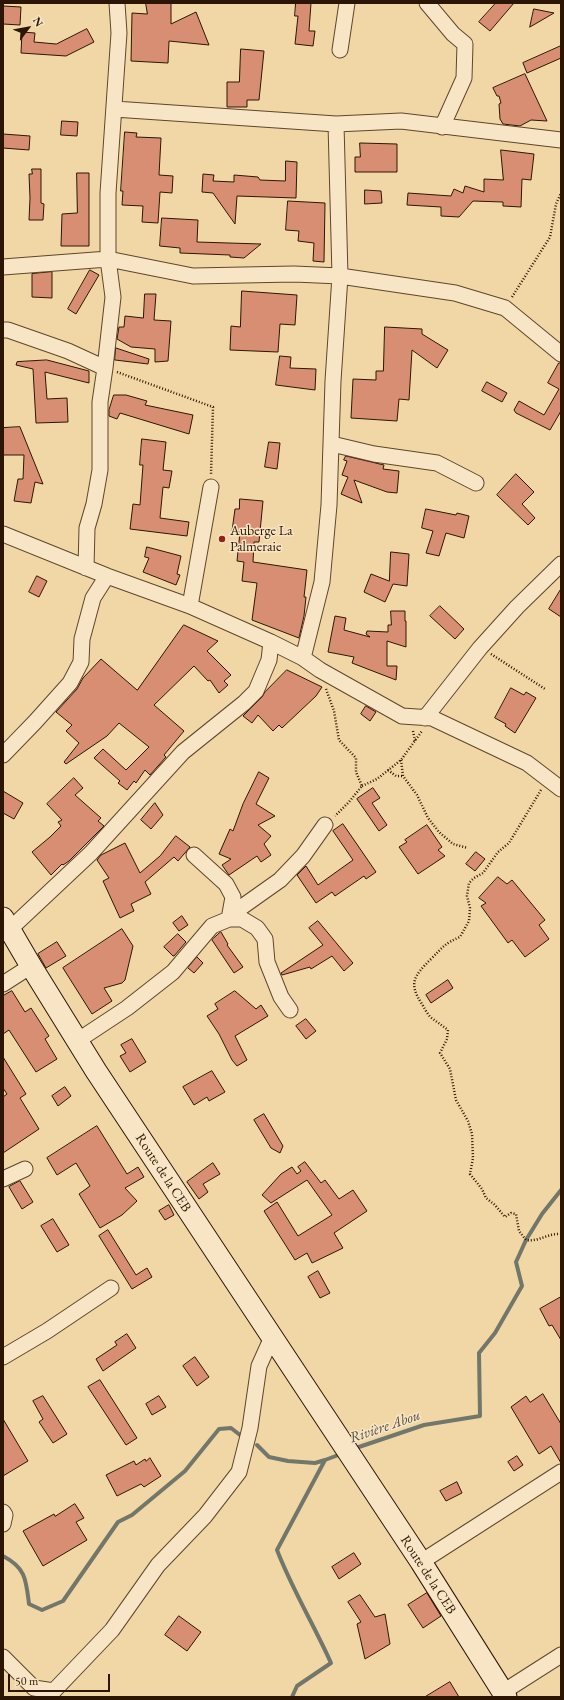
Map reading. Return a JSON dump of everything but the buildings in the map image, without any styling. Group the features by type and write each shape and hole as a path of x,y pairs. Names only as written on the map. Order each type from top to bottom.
{"main road":[{"name":"Route de la CEB","path":"6,924 77,1041 421,1562 504,1694"}],"street":[{"path":"86,568 87,528 94,504 100,470 100,402 113,297 108,259 108,193 119,33 117,3"},
{"path":"340,50 347,3"},
{"path":"427,3 452,34 465,44 464,78 442,127"},
{"path":"114,109 336,124 401,121 561,140"},
{"path":"303,658 322,582 329,505 333,381 340,276 336,124"},
{"path":"3,267 108,259 193,276 294,274 340,276 455,293 505,308 561,354"},
{"path":"3,330 8,330 68,351 105,368"},
{"path":"332,444 374,454 437,463 476,483"},
{"path":"190,606 211,487"},
{"path":"3,534 86,568 190,606 271,642 303,658 320,670 402,716 429,718 527,763 561,790"},
{"path":"429,718 480,648 516,607 561,564"},
{"path":"3,755 70,683 82,662 82,639 93,598 107,576"},
{"path":"6,924 91,853 183,752 244,703 256,691 269,660 271,642"},
{"path":"229,919 239,909 280,880 303,856 325,825"},
{"path":"194,855 226,884 233,897 229,919"},
{"path":"77,1041 127,1008 173,972 212,926 229,919 242,919 257,928 265,938 267,962 281,997 290,1010"},
{"path":"3,984 31,966"},
{"path":"3,1179 25,1169"},
{"path":"3,1357 46,1331 111,1288"},
{"path":"3,1657 34,1688 51,1695 112,1630 158,1565 205,1516 239,1472 250,1428 259,1366 272,1338"},
{"path":"421,1562 561,1472"},
{"path":"3,1512 5,1515 3,1524"},
{"path":"504,1694 561,1655"}],"path":[{"path":"505,308 550,237 556,204 561,193"},
{"path":"105,368 213,407 211,487"},
{"path":"480,648 545,689"},
{"path":"320,670 334,711 339,740 356,758 356,772 362,786"},
{"path":"325,825 349,802 362,786 377,779 401,760 429,718"},
{"path":"401,760 402,776 417,795 428,818 439,832 453,844 468,848"},
{"path":"388,770 396,776 402,776"},
{"path":"547,778 509,843 498,852 483,873 469,883 469,920 460,937 447,942 417,974 414,984 414,994 432,1019 439,1022 448,1030 447,1039 440,1053 450,1069 456,1100 468,1121 472,1134 470,1174 482,1189 486,1198 495,1205 505,1217 511,1213 516,1214 520,1231 526,1240 533,1241 553,1234 561,1234"}],"waterway":[{"name":"Rivière Abou","path":"353,1449 424,1425 480,1416 479,1353 495,1333 522,1286 516,1262 526,1240 542,1214 561,1190"},
{"path":"3,1556 21,1570 26,1581 29,1604 42,1610 63,1601 118,1522 132,1515 185,1471 219,1429 231,1428 240,1435"},
{"path":"257,1445 269,1457 288,1461 315,1463 325,1460"},
{"name":"Rivière Abou","path":"292,1697 297,1686 331,1663 289,1579 277,1550 325,1460 341,1454"}],"place":[{"name":"Auberge La Palmeraie","path":"222,539"}]}
